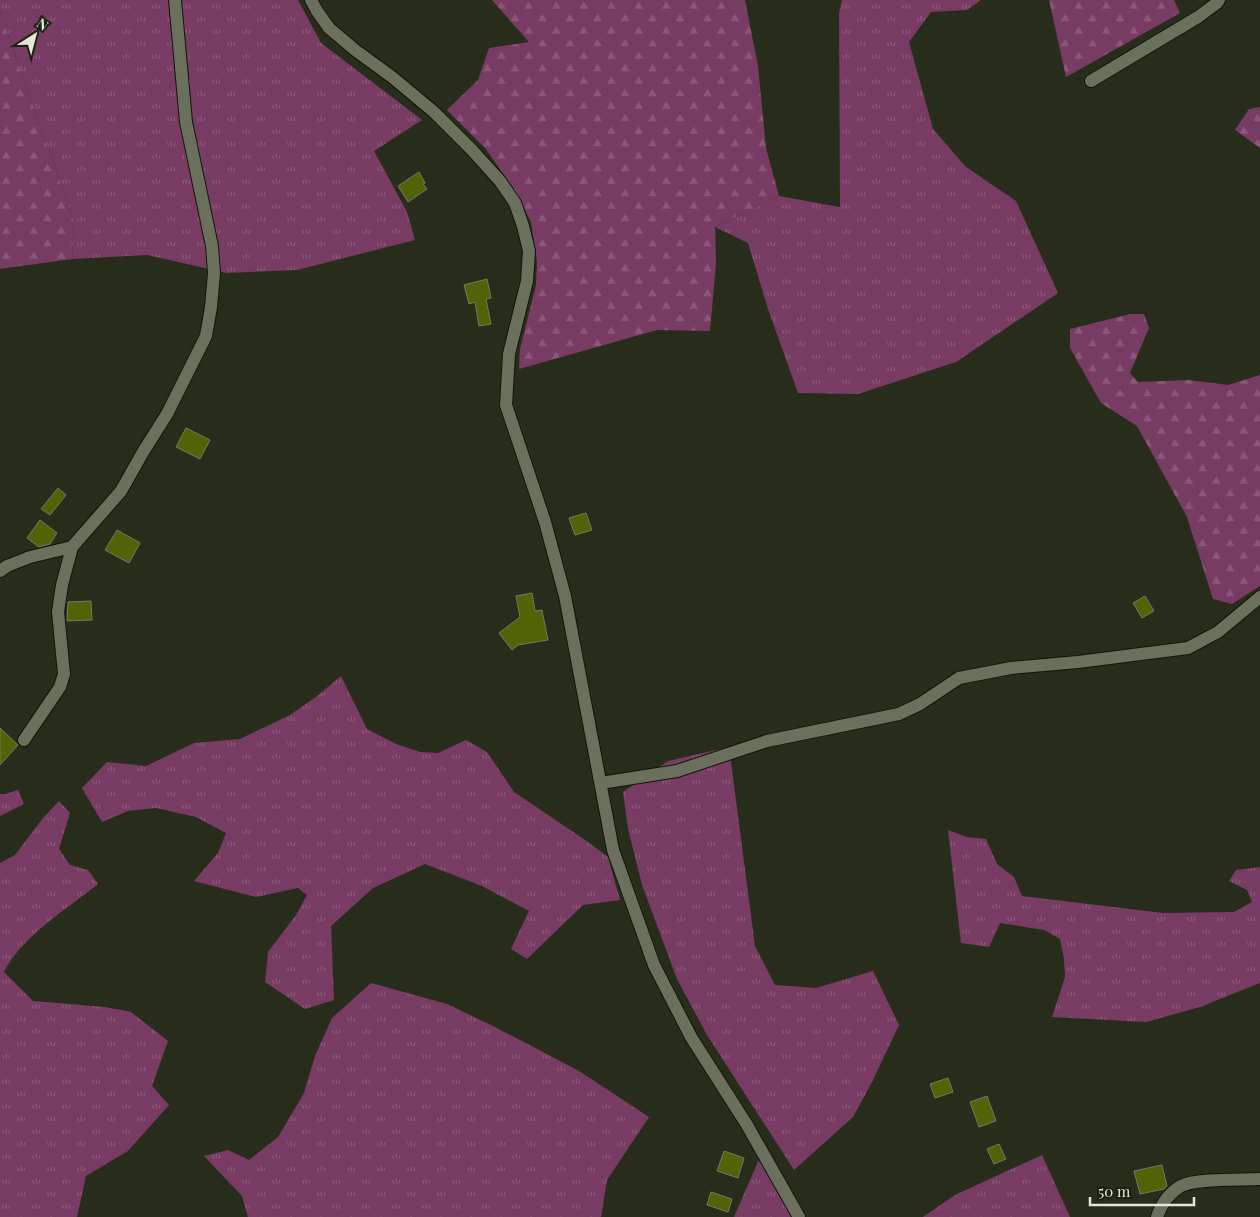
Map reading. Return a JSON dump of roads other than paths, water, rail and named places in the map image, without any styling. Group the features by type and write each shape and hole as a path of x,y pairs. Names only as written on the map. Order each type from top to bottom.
{"street":[{"path":"24,740 60,687 64,674 58,612 62,584 72,547 121,491 143,452 168,414 206,336 212,307 214,273 212,246 186,122 175,0"},
{"path":"311,0 316,11 329,28 434,112 500,181 515,203 529,251 527,280 509,354 506,405 545,522 565,596 613,850 654,966 691,1037 746,1125 799,1217"},
{"path":"1091,80 1198,17 1220,0"},
{"path":"0,571 7,566 30,557 72,547"},
{"path":"601,783 676,771 767,741 899,714 920,704 959,678 1011,668 1078,662 1188,648 1218,632 1260,597"},
{"path":"1157,1217 1161,1205 1180,1187 1191,1182 1260,1178"}]}
